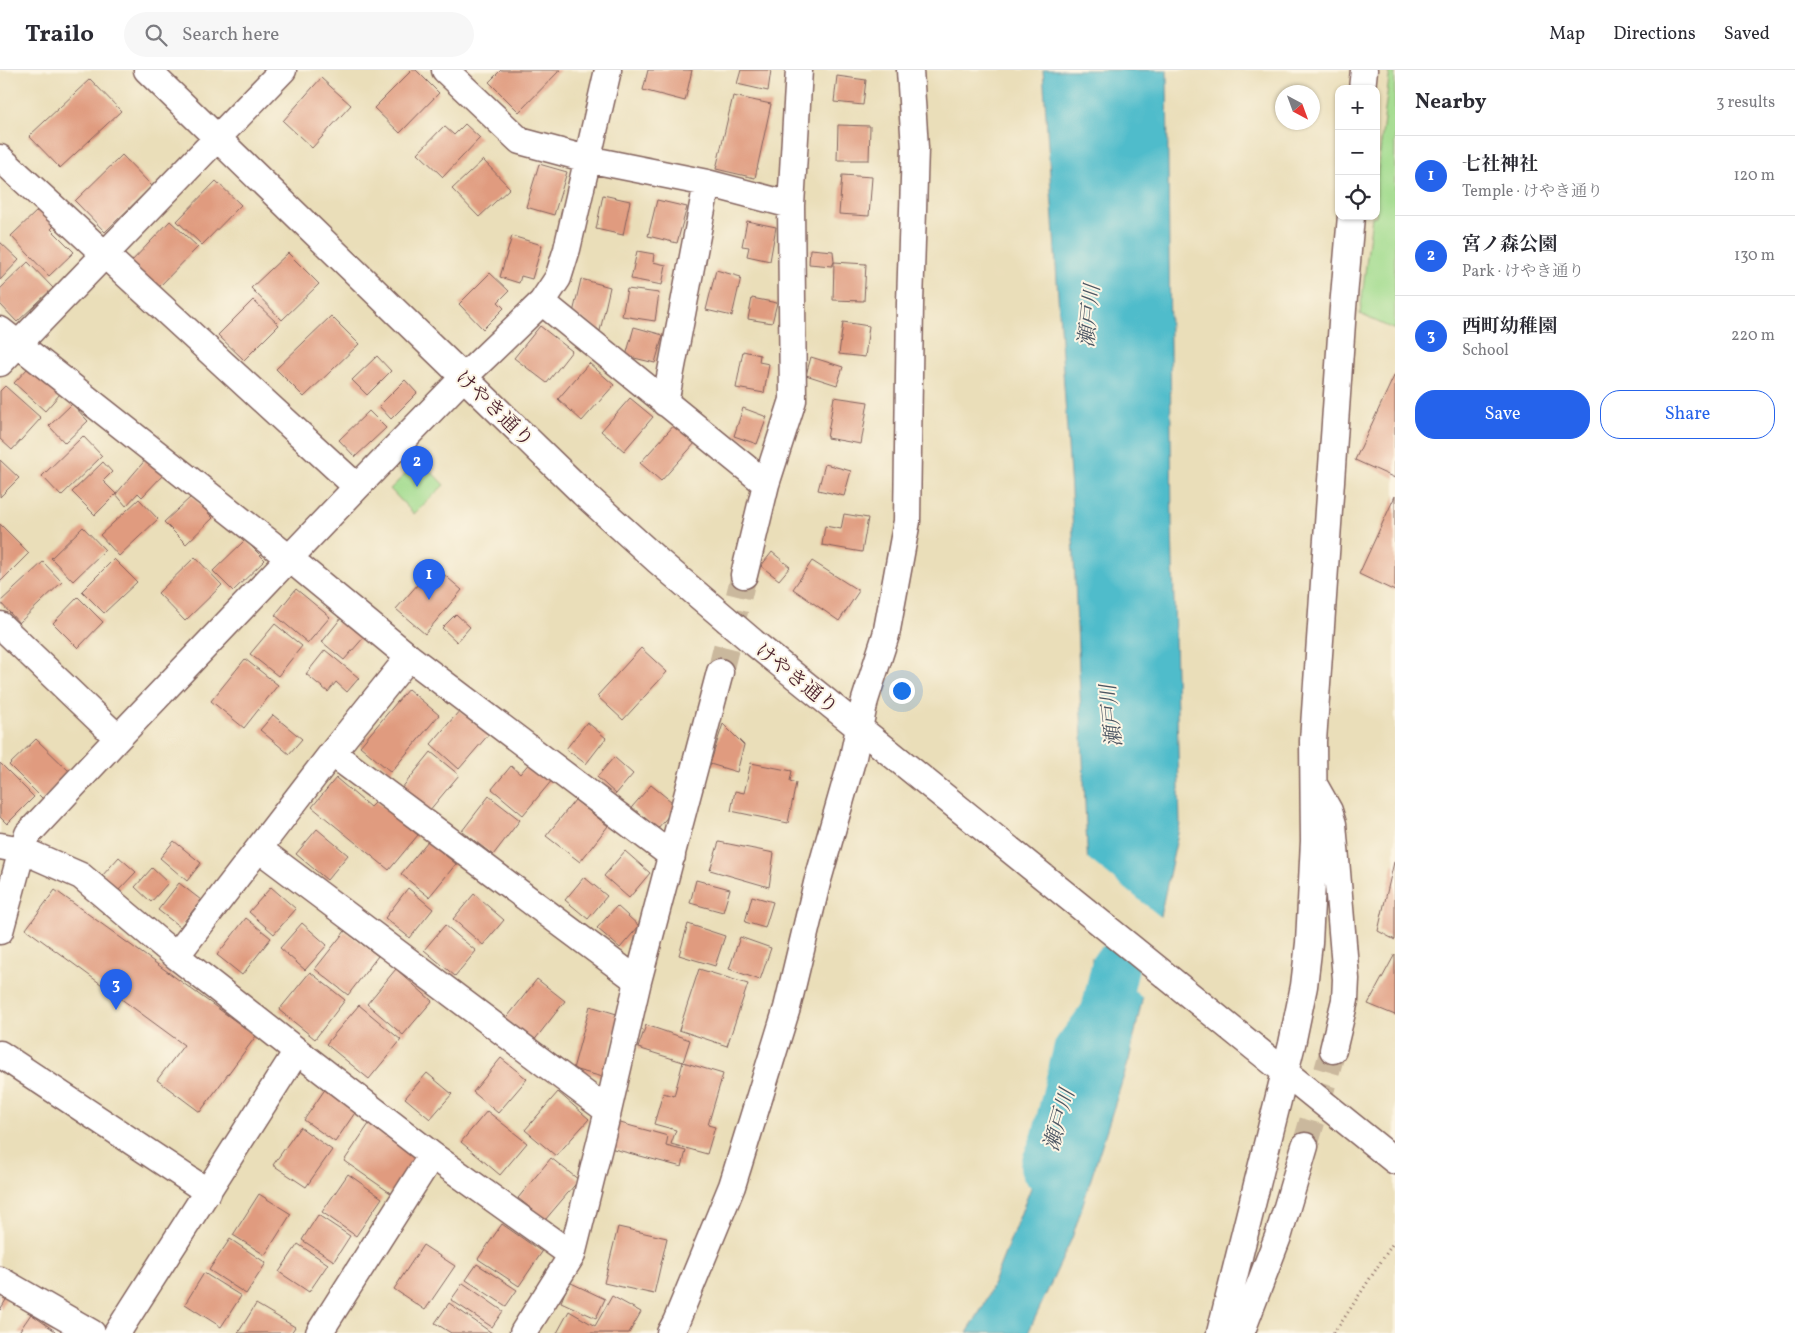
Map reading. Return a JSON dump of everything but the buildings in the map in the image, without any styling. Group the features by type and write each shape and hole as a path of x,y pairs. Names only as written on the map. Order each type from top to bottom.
{"street":[{"name":"けやき通り","path":"147,70 583,493 658,561 863,733 1395,1161"},
{"path":"0,362 9,337 104,255 283,70"},
{"path":"444,70 520,141 587,159 707,183 791,205"},
{"path":"0,931 11,848 28,834 357,487 464,377 542,302 558,278 567,250 608,70"},
{"path":"744,574 766,484 793,400 791,205 799,70"},
{"path":"670,1333 732,1186 787,1008 817,883 853,757 863,733 865,700 886,635 907,521 915,148 910,70"},
{"path":"1362,85 1364,70"},
{"path":"0,158 357,487"},
{"path":"665,403 707,183"},
{"path":"1220,1333 1279,1068 1304,986 1309,943 1314,841 1313,740 1342,317 1351,220"},
{"path":"542,302 766,484"},
{"path":"9,337 290,558 409,657 672,856"},
{"path":"0,625 118,738"},
{"path":"176,956 332,753 409,657"},
{"path":"524,1333 572,1255 638,981 720,672"},
{"path":"332,753 638,981"},
{"path":"1313,782 1329,811 1333,824 1346,979 1345,1000 1333,1050"},
{"path":"11,848 81,876 176,956 297,1051 432,1155 572,1255"},
{"path":"258,849 608,1110"},
{"path":"0,1280 111,1333 208,1192 297,1051"},
{"path":"0,1054 208,1192"},
{"path":"1242,1333 1279,1234 1305,1146"},
{"path":"319,1333 432,1155"}],"path":[{"path":"1332,1333 1343,1320 1395,1240"}],"green space":[{"path":"1390,70 1395,70 1395,330 1360,314 1372,220 1380,220 1380,151"},
{"path":"420,460 444,485 414,514 390,489"}],"water":[{"path":"1043,70 1167,70 1172,526 1180,824 1129,1060 1072,1238 1028,1333 967,1333 985,1303 1095,1027 1071,491"}],"pier":[{"path":"1085,856 1162,918 1144,999 1089,955"}],"waterway":[{"name":"瀬戸川","path":"1044,1167 1055,1141 1077,1051 1104,1015 1115,967"}],"tunnel":[{"path":"720,672 744,575"},
{"path":"1305,1146 1333,1050"}],"place":[{"name":"宮ノ森公園","path":"417,487"},
{"name":"七社神社","path":"429,600"},
{"name":"西町幼稚園","path":"116,1010"}]}
